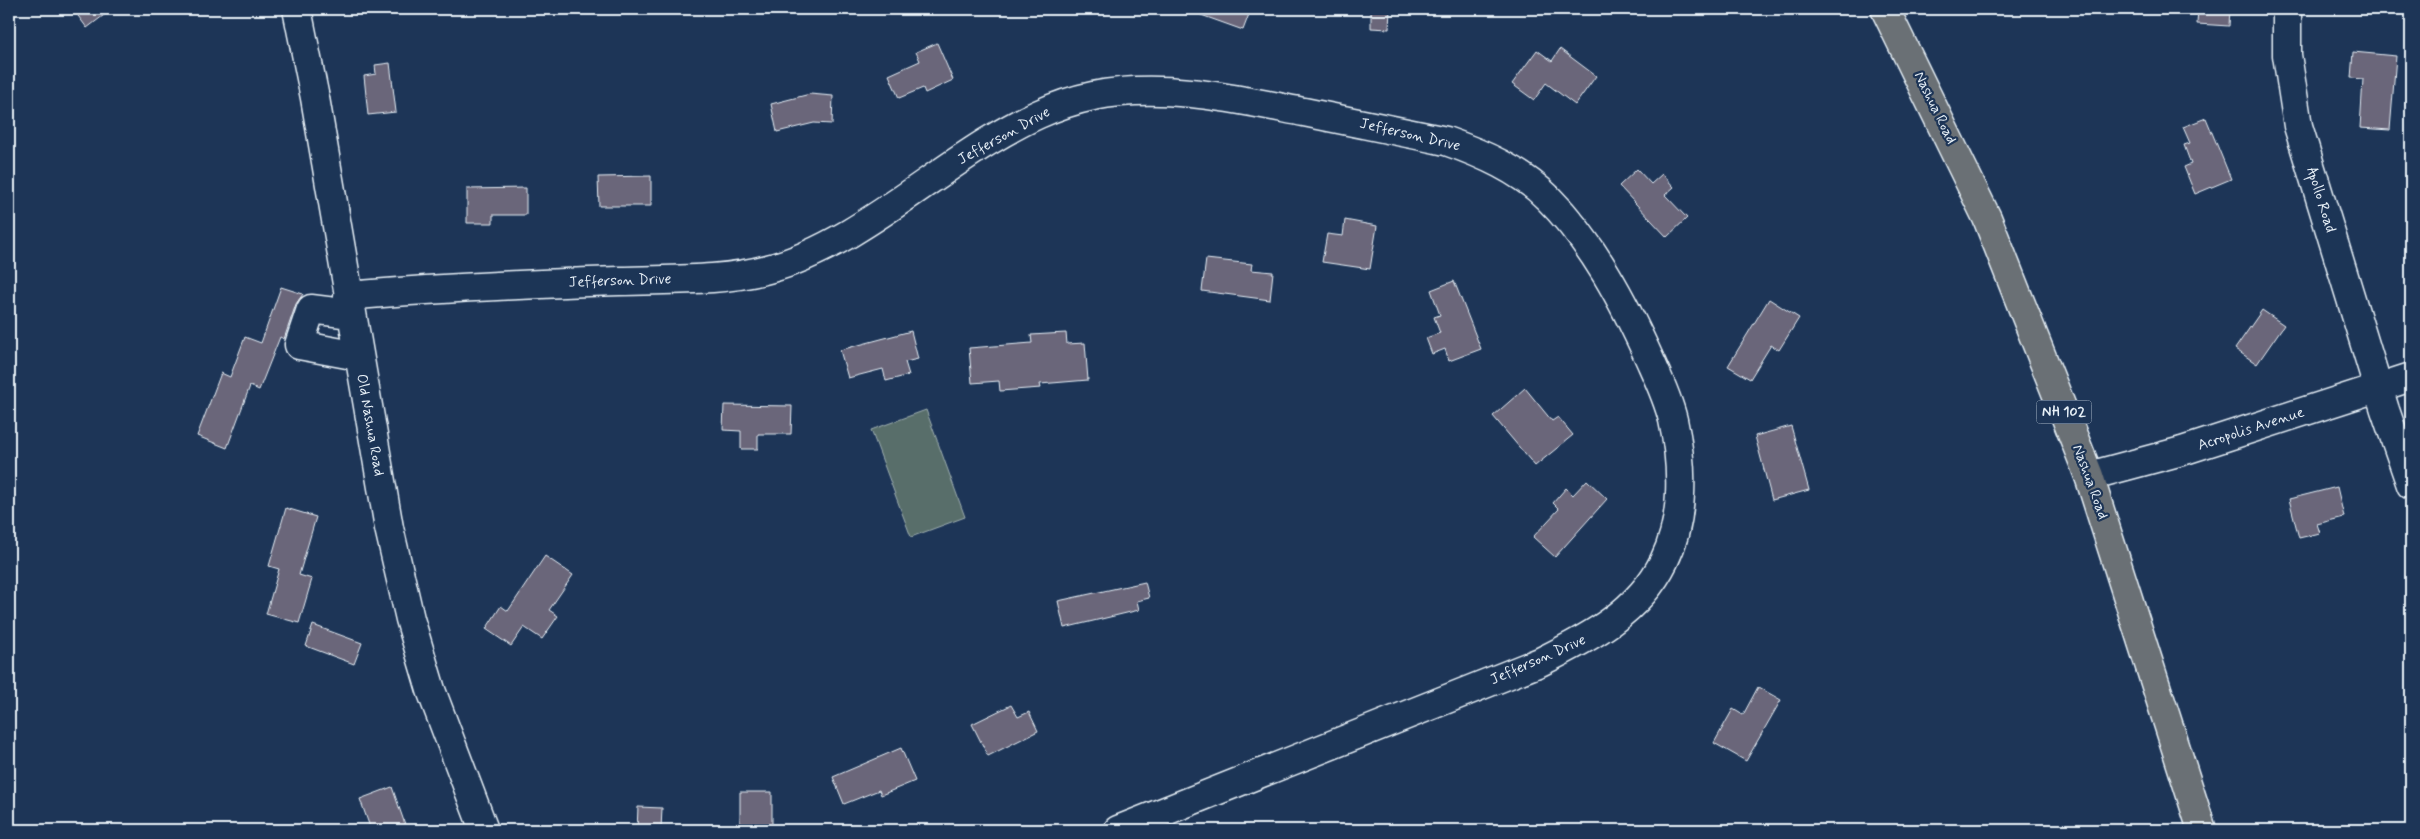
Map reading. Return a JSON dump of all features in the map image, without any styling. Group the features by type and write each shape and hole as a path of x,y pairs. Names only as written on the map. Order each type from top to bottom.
{"main road":[{"name":"Nashua Road","path":"1885,9 1987,218 2089,476 2202,830"}],"street":[{"name":"Old Nashua Road","path":"297,9 315,98 349,305 389,528 410,619 431,690 484,830"},
{"name":"Apollo Road","path":"2287,9 2287,54 2298,126 2393,434 2411,485"},
{"name":"Jefferson Drive","path":"358,356 299,345 311,309 349,305 441,288 719,276 765,270 788,264 830,244 987,142 1028,118 1065,103 1096,96 1151,92 1213,96 1446,140 1468,148 1510,169 1530,182 1547,197 1579,232 1616,290 1638,332 1666,397 1677,444 1680,491 1672,538 1664,561 1652,581 1637,599 1602,629 1582,642 1540,662 1118,830"},
{"name":"Acropolis Avenue","path":"2089,476 2182,451 2411,376"}],"green space":[{"path":"926,410 965,517 911,537 871,430"}],"building":[{"path":"73,9 112,9 87,28"},
{"path":"1190,9 1251,9 1243,30 1190,11"},
{"path":"1371,9 1390,9 1389,29 1371,28"},
{"path":"2198,9 2230,9 2229,26 2197,24"},
{"path":"937,43 953,80 925,93 923,88 899,98 889,75 920,61 916,52"},
{"path":"1560,49 1596,76 1575,105 1546,83 1534,100 1512,84 1537,50 1552,61"},
{"path":"2353,52 2396,56 2390,130 2360,128 2363,79 2351,78"},
{"path":"390,63 396,112 368,115 364,76 376,74 375,65"},
{"path":"810,94 833,96 832,124 814,123 777,132 771,104"},
{"path":"2206,118 2231,179 2195,194 2184,167 2191,164 2184,145 2190,143 2183,127"},
{"path":"1637,169 1651,184 1662,174 1674,187 1665,195 1687,218 1667,237 1619,186"},
{"path":"651,176 651,206 599,206 598,177"},
{"path":"526,188 526,215 493,215 493,223 467,223 467,189"},
{"path":"1345,220 1377,226 1370,269 1322,262 1327,234 1343,236"},
{"path":"1206,259 1252,264 1251,270 1273,272 1270,300 1202,291"},
{"path":"1454,281 1481,349 1449,361 1445,349 1432,354 1426,338 1440,333 1434,317 1440,315 1431,290"},
{"path":"281,287 303,294 296,304 284,339 280,337 259,390 250,386 227,448 197,436 221,373 230,377 245,337 261,343"},
{"path":"1769,299 1799,318 1779,350 1771,345 1750,379 1728,366"},
{"path":"2262,310 2284,325 2257,364 2235,349"},
{"path":"911,331 918,359 905,362 909,375 886,381 883,369 848,378 840,350"},
{"path":"1066,333 1067,344 1085,343 1088,380 1040,384 1041,388 1000,391 999,381 972,383 969,348 1032,343 1031,335"},
{"path":"1525,388 1552,421 1558,417 1573,435 1535,466 1493,416"},
{"path":"724,405 792,406 791,434 758,434 758,449 741,449 741,431 723,430"},
{"path":"1791,426 1809,490 1772,500 1755,436"},
{"path":"1587,480 1607,499 1555,557 1533,537 1559,509 1553,503 1566,488 1573,495"},
{"path":"2337,487 2344,517 2317,524 2320,533 2299,538 2289,499"},
{"path":"286,508 316,517 299,575 312,579 299,623 266,614 279,569 269,566"},
{"path":"545,556 573,575 549,610 558,616 542,639 524,627 511,646 486,629 501,606 508,611"},
{"path":"1145,582 1149,598 1137,601 1139,610 1064,628 1058,601"},
{"path":"313,625 362,643 354,664 306,646"},
{"path":"1758,687 1781,700 1746,761 1714,743 1733,709 1743,715"},
{"path":"1011,705 1018,717 1029,712 1038,731 988,756 972,724"},
{"path":"901,748 915,781 881,795 879,790 844,804 833,777"},
{"path":"392,787 407,830 371,830 360,799"},
{"path":"740,792 772,792 772,830 740,830"},
{"path":"638,807 662,808 661,830 637,830"}]}
